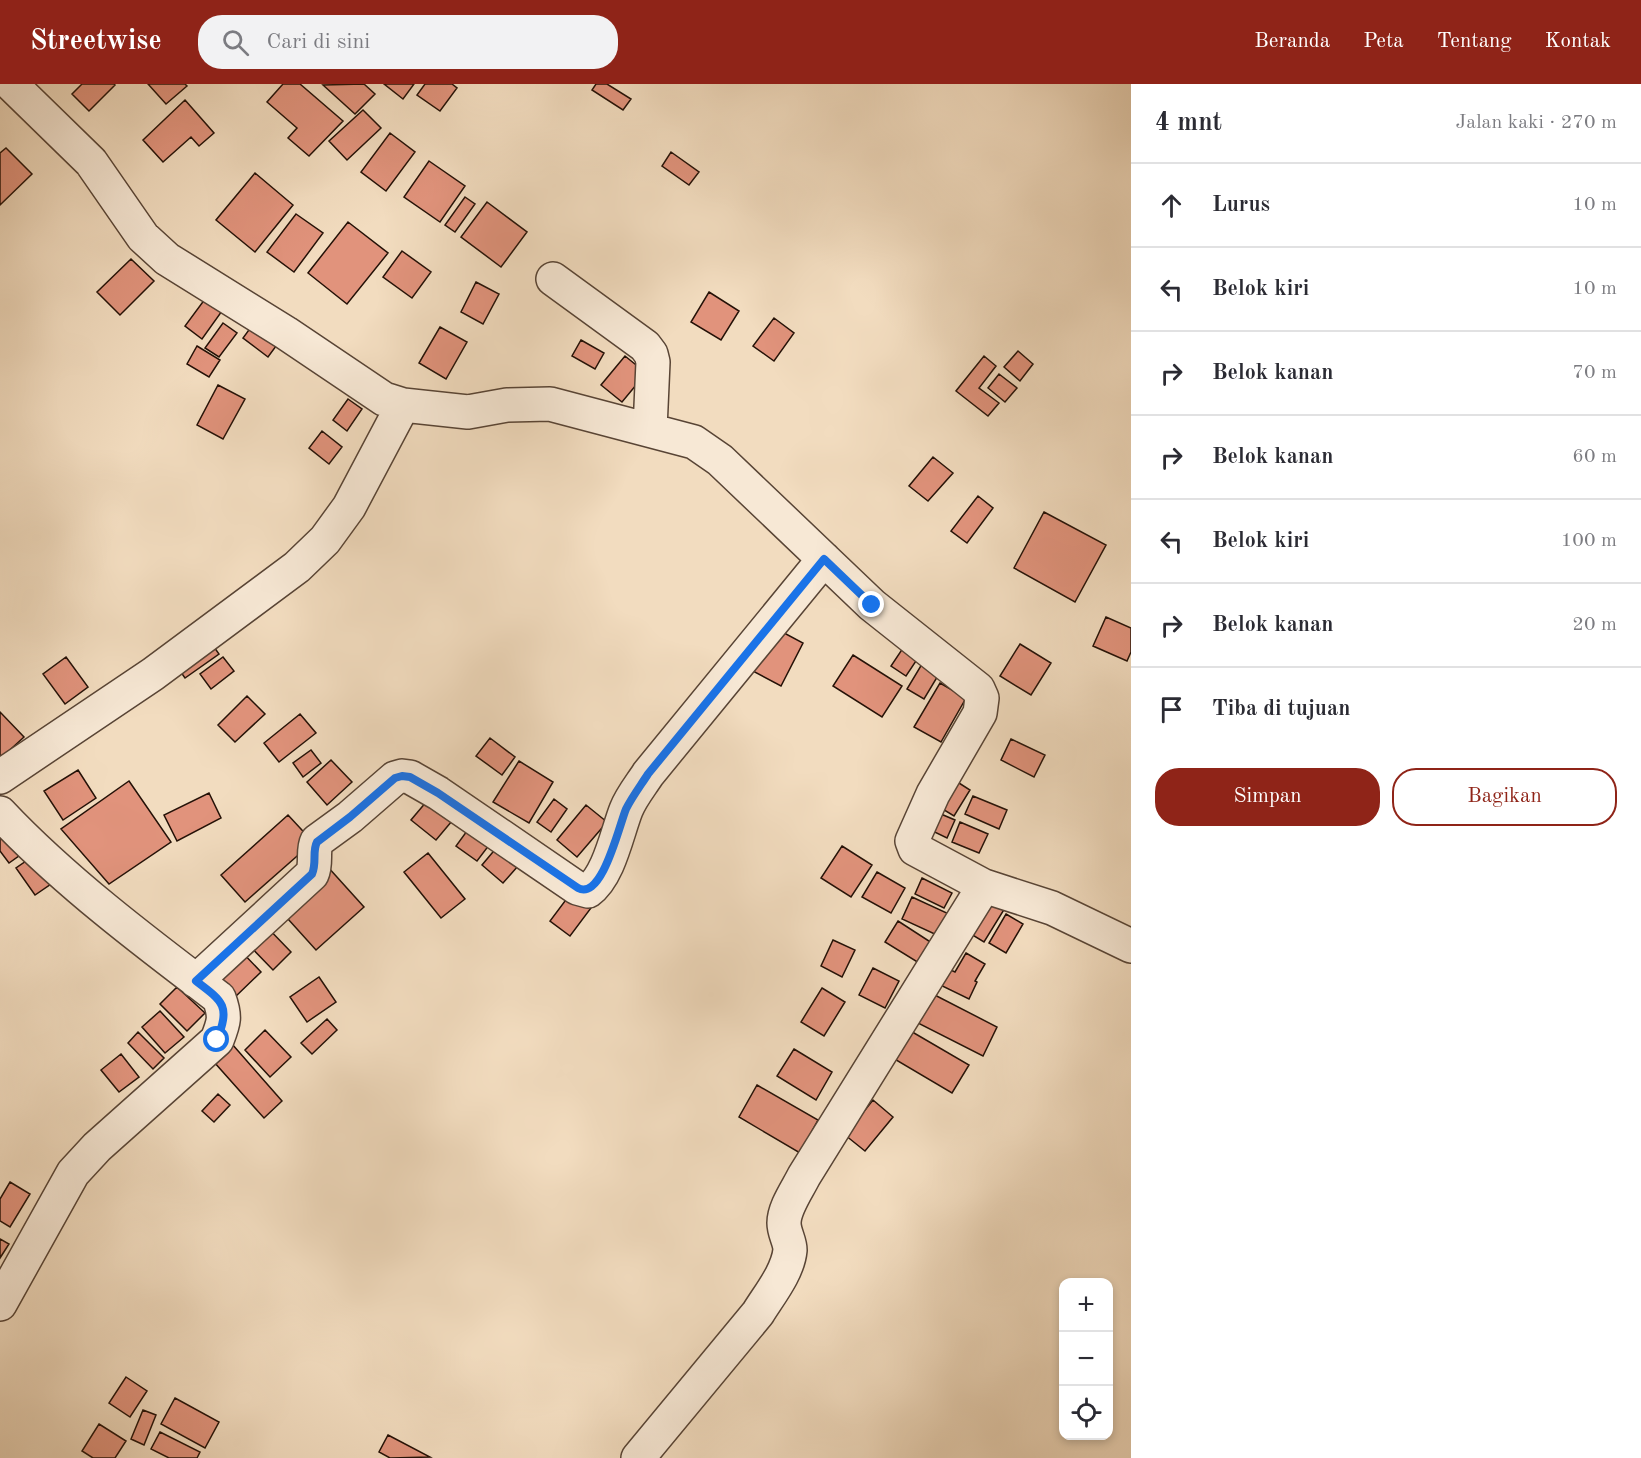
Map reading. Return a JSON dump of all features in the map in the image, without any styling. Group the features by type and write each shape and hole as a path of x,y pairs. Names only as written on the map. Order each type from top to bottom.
{"street":[{"path":"11,84 91,162 143,237 166,259 286,333 384,399 403,405 468,412 507,405 550,404 694,442 720,460 872,605 978,688 982,698 980,713 933,795 912,842 915,849 984,886 1052,908 1131,946"},
{"path":"553,279 645,346 651,354 653,362 650,429"},
{"path":"0,777 153,674 297,567 325,540 349,507 403,405"},
{"path":"196,981 312,874 316,861 314,847 317,842 395,778 402,776 410,777 438,793 578,888 588,891 594,886 607,864 627,807 648,774 824,559"},
{"path":"0,813 17,832 101,906 219,998 224,1011 224,1021 217,1040 97,1147 73,1173 0,1304"},
{"path":"638,1458 758,1313 775,1286 785,1268 790,1251 784,1228 786,1213 804,1176 984,886"}],"building":[{"path":"82,84 115,85 89,111 72,94"},
{"path":"148,84 185,84 187,86 166,104"},
{"path":"283,84 300,84 343,121 309,156 288,138 297,128 267,102"},
{"path":"364,84 375,94 355,114 323,85"},
{"path":"384,84 414,84 403,99"},
{"path":"425,84 452,84 457,88 440,111 417,95"},
{"path":"596,84 607,84 631,99 623,110 592,90"},
{"path":"185,100 214,133 199,146 191,137 163,162 143,140"},
{"path":"363,110 381,128 347,160 329,141"},
{"path":"390,133 415,152 386,191 361,172"},
{"path":"6,148 32,174 0,205 0,153"},
{"path":"671,152 699,172 689,185 662,166"},
{"path":"429,161 465,186 440,222 404,197"},
{"path":"255,173 293,205 255,252 216,220"},
{"path":"465,197 475,204 455,232 445,225"},
{"path":"487,202 527,232 501,267 461,237"},
{"path":"296,214 323,233 294,272 267,252"},
{"path":"348,222 388,253 347,304 308,273"},
{"path":"402,251 431,272 412,298 383,277"},
{"path":"131,259 154,281 120,315 97,292"},
{"path":"476,282 499,294 483,324 461,312"},
{"path":"709,292 739,311 721,340 691,322"},
{"path":"205,299 222,311 202,339 185,326"},
{"path":"774,318 794,333 774,361 753,346"},
{"path":"257,319 282,338 268,357 243,338"},
{"path":"223,323 237,333 219,357 205,348"},
{"path":"440,327 467,342 446,379 419,363"},
{"path":"581,340 604,353 595,369 572,356"},
{"path":"197,346 220,360 209,377 187,364"},
{"path":"1018,351 1033,364 1020,381 1004,367"},
{"path":"625,356 646,373 622,402 601,385"},
{"path":"984,356 996,366 979,388 999,403 988,416 956,391"},
{"path":"999,374 1017,388 1005,402 988,388"},
{"path":"218,385 245,399 223,439 197,425"},
{"path":"348,399 362,409 347,431 333,420"},
{"path":"322,431 342,447 329,464 309,448"},
{"path":"933,457 953,473 928,501 909,486"},
{"path":"978,496 993,508 967,543 951,531"},
{"path":"1044,512 1106,545 1075,602 1014,568"},
{"path":"1106,617 1131,628 1131,652 1127,661 1093,646"},
{"path":"771,626 803,643 781,686 749,669"},
{"path":"207,637 219,654 185,678 173,661"},
{"path":"907,642 922,652 906,676 891,666"},
{"path":"1020,644 1051,663 1031,695 1000,676"},
{"path":"928,654 945,664 924,699 907,689"},
{"path":"853,655 902,686 882,717 833,686"},
{"path":"66,657 88,687 65,704 43,674"},
{"path":"223,657 234,671 211,689 200,674"},
{"path":"940,683 966,698 941,742 914,727"},
{"path":"247,696 265,714 235,742 218,725"},
{"path":"0,712 24,737 0,759"},
{"path":"300,714 316,733 279,762 264,743"},
{"path":"490,738 515,757 502,775 476,756"},
{"path":"1011,739 1045,755 1034,777 1001,760"},
{"path":"311,750 321,763 303,777 293,763"},
{"path":"331,760 352,782 327,805 307,782"},
{"path":"519,761 553,782 529,823 493,802"},
{"path":"78,770 96,798 63,820 44,791"},
{"path":"948,776 970,790 954,816 931,802"},
{"path":"129,781 171,842 109,884 61,829"},
{"path":"209,793 221,818 177,841 164,815"},
{"path":"432,795 457,815 436,840 411,820"},
{"path":"973,796 1007,810 999,829 965,814"},
{"path":"554,799 567,809 551,832 537,822"},
{"path":"586,805 607,822 577,857 557,840"},
{"path":"929,809 955,820 947,838 922,826"},
{"path":"288,815 313,842 245,902 221,875"},
{"path":"475,820 496,836 477,861 456,846"},
{"path":"960,822 988,834 979,853 952,842"},
{"path":"0,824 23,853 9,863 0,851"},
{"path":"503,840 525,858 503,883 482,865"},
{"path":"842,846 872,865 851,897 821,878"},
{"path":"428,853 465,899 441,918 404,872"},
{"path":"32,857 51,884 35,895 16,868"},
{"path":"327,866 364,907 316,950 279,909"},
{"path":"877,872 905,888 891,913 862,897"},
{"path":"922,878 952,893 944,908 915,894"},
{"path":"574,889 594,904 570,936 550,921"},
{"path":"982,894 1005,908 984,942 961,928"},
{"path":"912,897 949,914 939,936 902,919"},
{"path":"1006,914 1023,924 1006,953 989,943"},
{"path":"898,921 932,943 919,963 885,942"},
{"path":"263,923 291,952 273,970 245,941"},
{"path":"833,940 855,950 842,977 821,966"},
{"path":"238,948 261,972 234,998 210,974"},
{"path":"966,953 985,964 975,981 977,982 969,999 932,981 940,965 955,972"},
{"path":"873,968 899,981 885,1008 859,995"},
{"path":"319,977 336,1002 307,1022 290,997"},
{"path":"177,987 205,1013 187,1031 160,1004"},
{"path":"822,988 845,1002 824,1036 801,1022"},
{"path":"925,990 997,1027 983,1056 910,1019"},
{"path":"160,1011 184,1037 165,1053 142,1027"},
{"path":"327,1019 337,1030 312,1054 301,1043"},
{"path":"902,1026 969,1065 952,1093 886,1054"},
{"path":"265,1030 291,1057 270,1077 245,1050"},
{"path":"138,1032 164,1058 153,1069 128,1043"},
{"path":"225,1036 282,1101 264,1118 206,1053"},
{"path":"794,1049 832,1072 816,1100 777,1076"},
{"path":"121,1054 139,1077 119,1092 101,1070"},
{"path":"757,1085 818,1120 800,1153 739,1117"},
{"path":"218,1094 230,1105 214,1122 202,1111"},
{"path":"873,1100 893,1117 865,1151 845,1135"},
{"path":"10,1182 30,1194 10,1227 0,1221 0,1199"},
{"path":"0,1239 9,1244 0,1258"},
{"path":"126,1377 147,1391 130,1417 109,1403"},
{"path":"175,1398 219,1422 205,1448 161,1424"},
{"path":"143,1410 156,1415 144,1445 131,1439"},
{"path":"99,1424 126,1441 115,1458 93,1458 82,1451"},
{"path":"160,1432 200,1452 197,1458 169,1458 151,1449"},
{"path":"388,1435 430,1457 390,1458 379,1452"}],"route":[{"path":"217,1040 224,1021 224,1011 219,998 196,981 312,874 316,861 314,847 317,842 395,778 410,777 438,793 578,888 588,891 594,886 607,864 627,807 648,774 824,559 872,605"}]}
